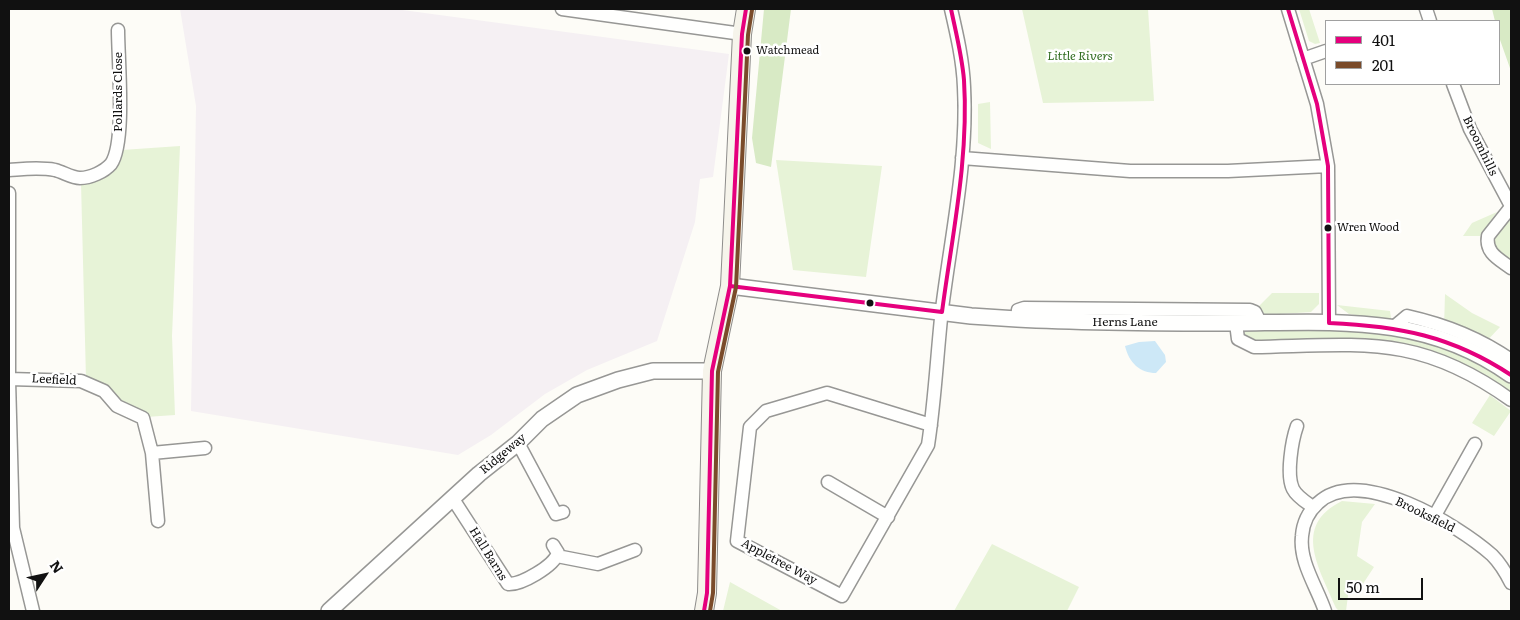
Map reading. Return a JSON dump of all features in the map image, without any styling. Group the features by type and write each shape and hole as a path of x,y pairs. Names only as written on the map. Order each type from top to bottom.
{"main road":[{"path":"704,611 707,593 712,371 730,286 742,34 746,9"}],"street":[{"path":"562,9 742,34"},
{"name":"Appletree Way","path":"931,424 827,393 766,411 750,427 737,541 842,596 928,445 931,424 942,312 962,158 964,88 960,50 951,9"},
{"path":"1288,9 1317,104 1328,166 1328,323"},
{"name":"Pollards Close","path":"9,170 42,168 57,170 79,179 95,175 110,164 117,148 120,115 118,30"},
{"path":"1303,58 1325,52"},
{"name":"Broomhills","path":"1453,85 1470,129 1511,206 1488,236 1487,242 1490,253 1511,268"},
{"path":"962,158 1130,171 1228,171 1328,166"},
{"path":"9,192 9,378 13,528 33,611"},
{"name":"Herns Lane","path":"730,286 942,312 1017,319 1328,323 1395,326 1451,342 1491,361 1511,375"},
{"path":"1017,319 1018,310 1024,308 1250,310 1255,312 1260,322"},
{"path":"1395,326 1407,316 1421,319 1484,344 1511,360"},
{"path":"1236,323 1238,339 1254,347 1366,344 1432,356 1472,374 1511,400"},
{"name":"Ridgeway","path":"330,611 453,499 518,443 542,419 577,395 618,380 653,371 712,371"},
{"name":"Leefield","path":"9,378 81,381 104,391 117,406 143,418 152,453 158,521"},
{"path":"1297,426 1292,440 1291,482 1297,495 1313,507 1304,524 1303,558 1325,611"},
{"path":"518,443 556,514 563,512"},
{"path":"1434,517 1475,444"},
{"path":"152,453 205,448"},
{"path":"828,482 888,517"},
{"name":"Brooksfield","path":"1313,507 1330,495 1351,489 1372,491 1434,517 1476,543 1506,563 1511,583"},
{"name":"Hall Barns","path":"453,499 508,584 517,585 556,560 555,550 598,564 636,550"}],"shaded area":[{"path":"180,9 395,9 729,54 713,177 700,179 695,222 657,341 587,370 545,394 491,435 458,455 191,411 196,106"}],"green space":[{"path":"764,9 791,9 771,167 756,163 752,138"},
{"name":"Little Rivers","path":"1022,9 1148,9 1154,101 1043,103"},
{"path":"1299,9 1309,9 1320,43 1315,44 1309,41"},
{"path":"1492,9 1511,9 1511,71 1500,40 1500,20 1495,20"},
{"path":"990,102 991,149 978,143 978,104"},
{"path":"180,146 172,336 175,415 146,417 120,405 86,379 81,183 122,150"},
{"path":"776,160 882,166 866,277 793,270"},
{"path":"1497,212 1480,236 1463,236 1472,223"},
{"path":"1511,219 1511,263 1497,253 1491,240"},
{"path":"1272,293 1319,293 1319,304 1311,312 1265,315 1259,306"},
{"path":"1445,294 1472,313 1500,327 1484,344 1444,328"},
{"path":"1337,305 1390,311 1391,318 1387,320 1349,314"},
{"path":"1246,329 1395,330 1446,348 1488,367 1511,382 1511,396 1472,368 1445,356 1258,343 1244,336"},
{"path":"1490,395 1511,411 1494,436 1472,423"},
{"path":"1342,501 1375,504 1362,522 1357,556 1374,567 1357,593 1349,588 1346,611 1339,611 1336,608 1317,564 1313,536 1317,523 1326,511"},
{"path":"992,544 1079,587 1067,611 954,611"},
{"path":"730,582 782,611 723,611"}],"water":[{"path":"1155,341 1165,355 1166,362 1156,373 1150,373 1140,369 1132,362 1125,346 1139,342"}],"transit line":[{"name":"401","path":"704,611 707,593 712,371 730,286 742,34 746,9"},
{"name":"401","path":"730,286 942,312 959,197 965,109 964,80 951,9"},
{"name":"401","path":"1288,9 1317,104 1328,166 1329,323 1402,330 1446,342 1468,351 1511,375"},
{"name":"201","path":"710,611 713,593 718,372 736,287 748,35 752,10"}],"place":[{"name":"Watchmead","path":"747,51"},
{"name":"Wren Wood","path":"1328,228"}]}
